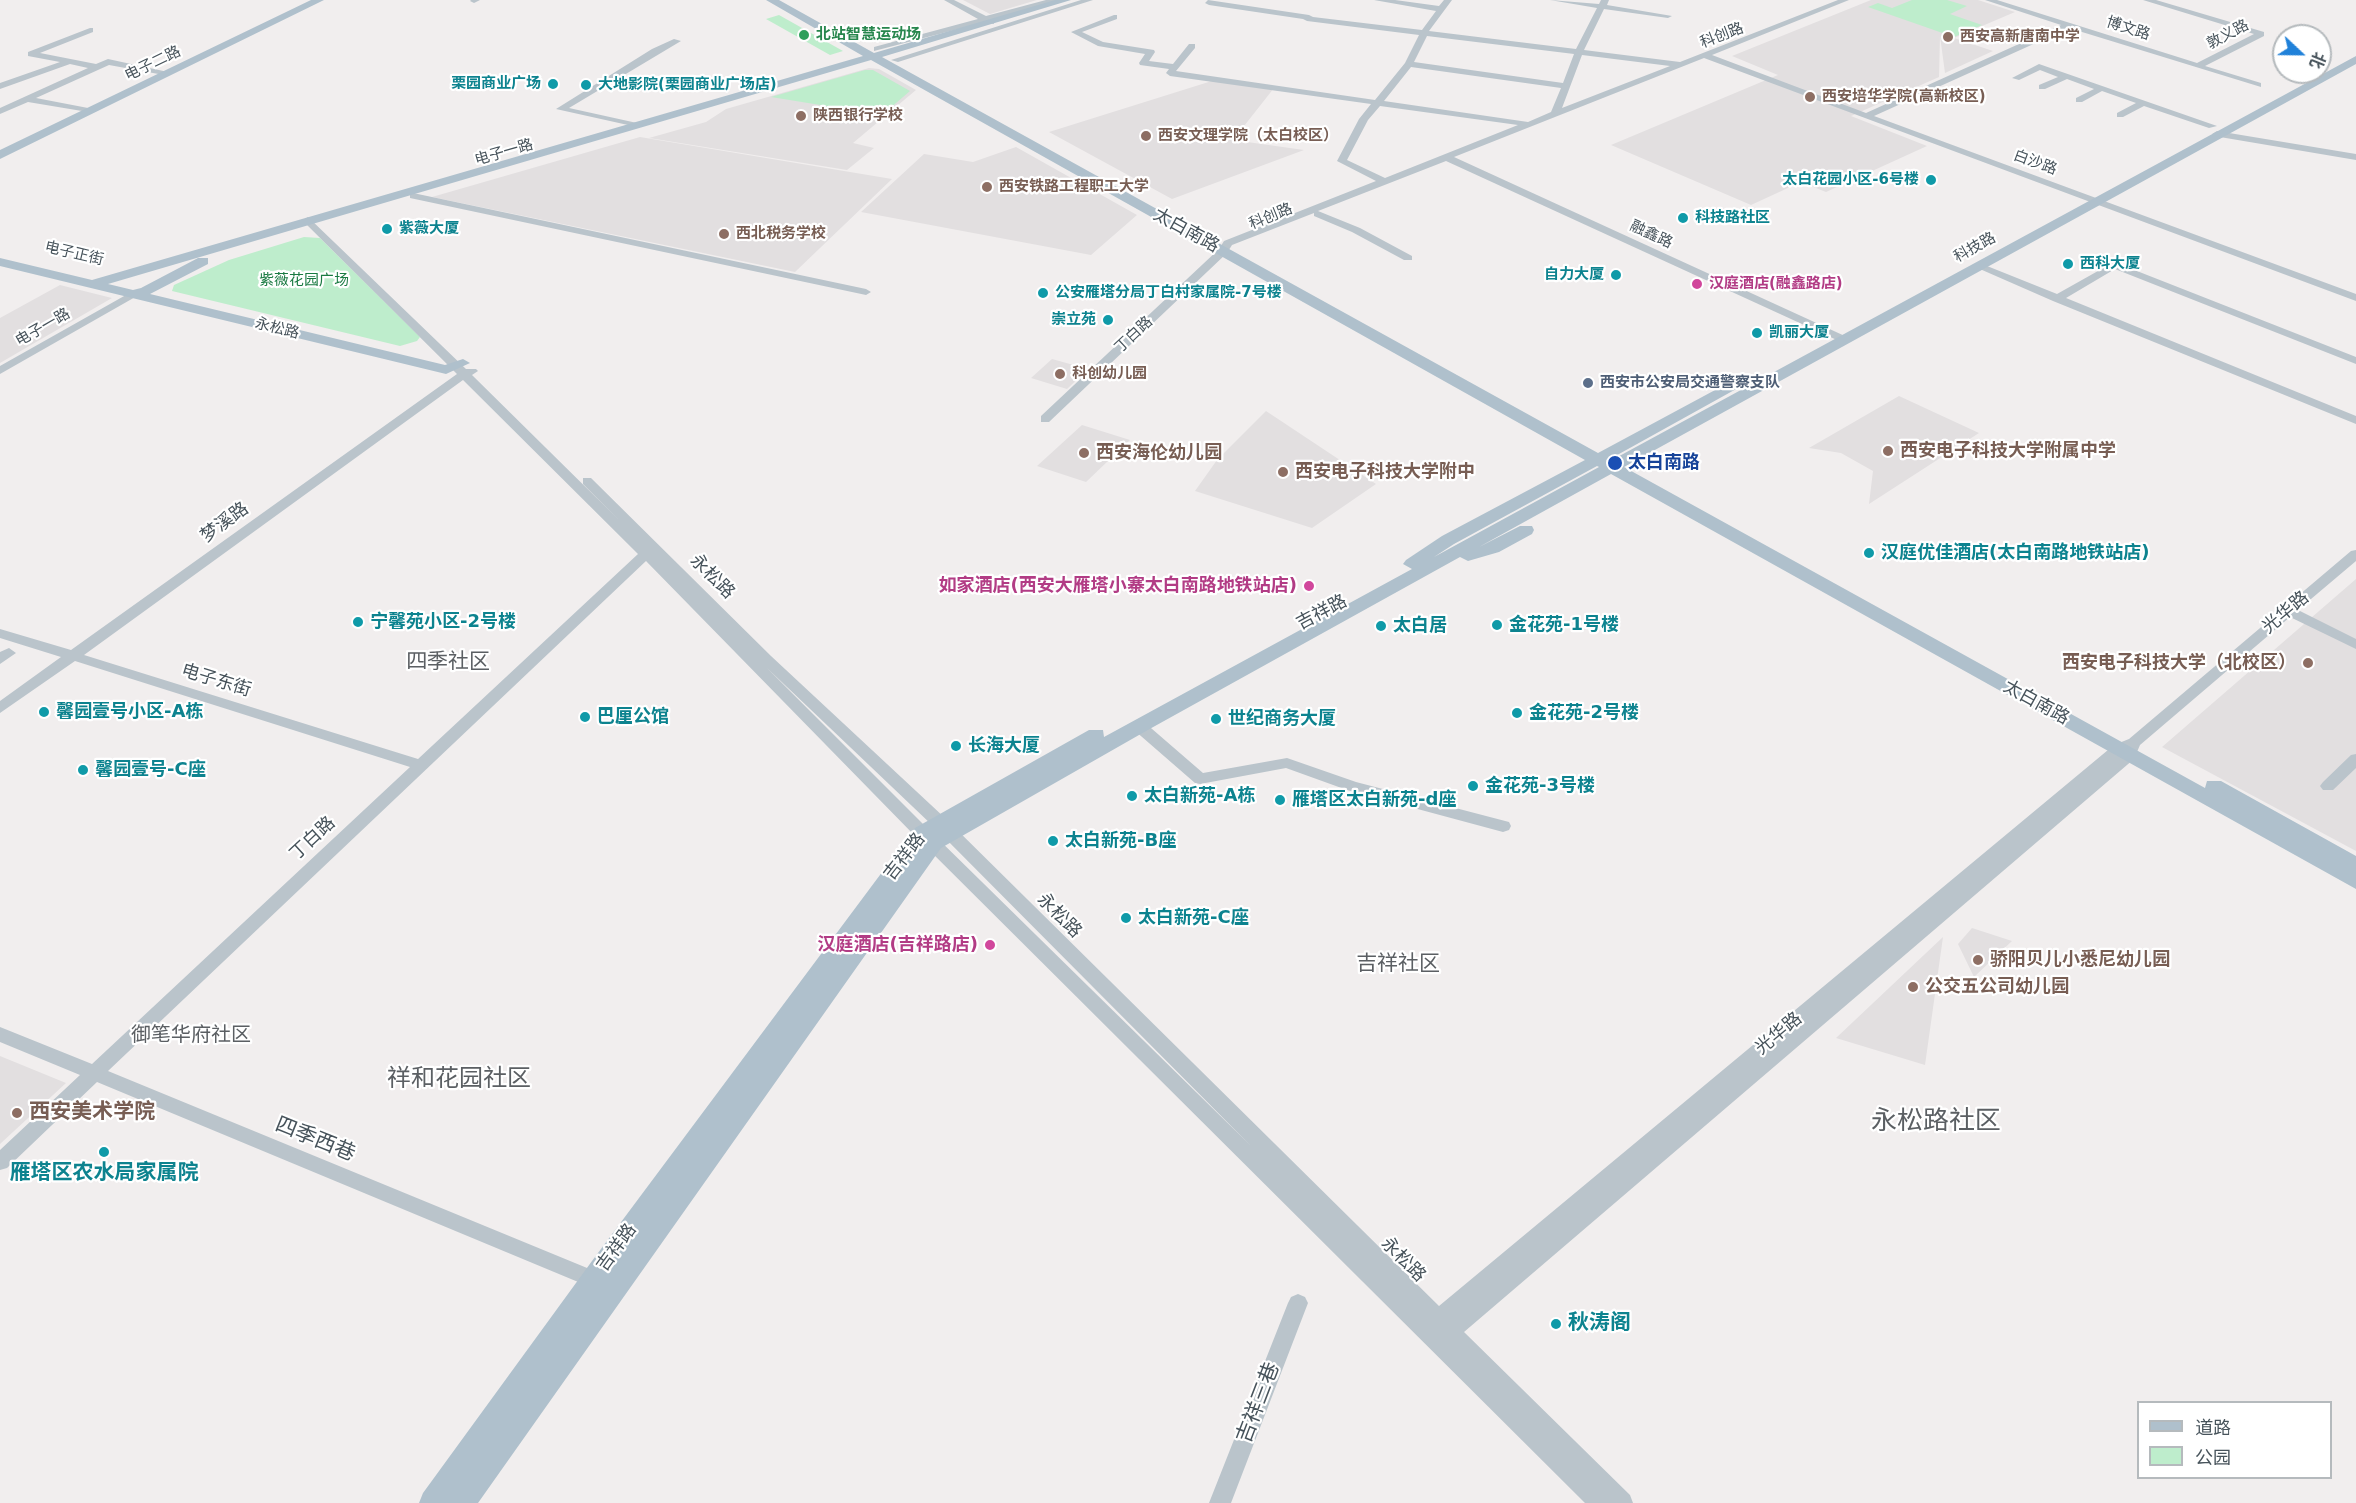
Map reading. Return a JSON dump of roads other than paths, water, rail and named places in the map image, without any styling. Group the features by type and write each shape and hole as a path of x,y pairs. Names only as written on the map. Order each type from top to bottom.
{"main road":[{"name":"电子二路","path":"0,153 313,0"},
{"name":"电子二路","path":"0,153 319,0"},
{"name":"太白南路","path":"771,0 882,56"},
{"name":"太白南路","path":"787,0 882,56 1229,247 1605,463 2127,749 2356,881"},
{"path":"882,56 989,21 1066,0"},
{"path":"882,56 1077,0"},
{"path":"2332,61 2356,48"},
{"name":"电子一路","path":"140,291 209,258 311,223 634,125 882,56"},
{"name":"电子一路","path":"93,284 215,247 413,196 882,56"},
{"name":"科技路","path":"1605,463 2215,130 2356,59"},
{"name":"科技路","path":"2215,130 2292,84"},
{"name":"科技路","path":"1605,463 1837,337 1977,266 2091,198"},
{"name":"电子一路","path":"140,291 215,247"},
{"name":"电子正街","path":"0,254 109,279 140,291"},
{"name":"电子正街","path":"0,262 93,284 140,291"},
{"name":"永松路","path":"140,291 446,370 461,367"},
{"path":"1431,559 1445,530 1460,520 1568,462 1605,463"},
{"name":"吉祥路","path":"434,1503 604,1283 936,833 1605,463"},
{"name":"吉祥路","path":"936,833 1139,726 1431,559"},
{"name":"太白南路","path":"2127,749 2356,865"},
{"name":"吉祥路","path":"461,1503 604,1283"}],"street":[{"path":"948,0 989,21 1055,0"},
{"path":"882,56 1089,0"},
{"path":"1213,0 1209,3 1309,17 1307,19 1680,64"},
{"path":"1378,0 1442,9"},
{"path":"1384,181 1342,161 1364,119 1409,64 1424,33 1448,0"},
{"path":"1554,0 1604,3 1668,16"},
{"name":"科创路","path":"1229,247 1318,214 1530,124 1680,64 1708,56 1845,0"},
{"name":"科创路","path":"1229,247 1384,181 1449,158 1855,0"},
{"name":"博文路","path":"1989,0 2258,85"},
{"name":"敦义路","path":"2146,0 2261,34 2198,66"},
{"path":"1555,115 1579,52 1604,3"},
{"path":"1114,17 1075,32 1101,44 1151,52 1143,63 1175,67"},
{"path":"1868,115 2069,25"},
{"path":"90,30 31,54 96,67"},
{"path":"634,125 561,109 655,51 677,41"},
{"path":"1192,46 1170,73 1530,124"},
{"name":"白沙路","path":"1708,56 2356,296"},
{"path":"0,86 69,62"},
{"path":"0,111 108,62 164,72"},
{"path":"1409,64 1567,86"},
{"path":"2016,78 2039,67 2144,102 2215,130 2356,157"},
{"path":"2042,87 2067,76"},
{"path":"2079,100 2102,88"},
{"path":"27,99 85,110"},
{"path":"2120,115 2144,102"},
{"name":"融鑫路","path":"1449,158 1837,337"},
{"path":"413,196 866,292"},
{"path":"1318,214 1356,230 1408,258"},
{"path":"311,223 461,367"},
{"name":"丁白路","path":"1045,419 1229,247"},
{"path":"2057,299 2114,265 2356,361"},
{"path":"1977,266 2356,420"},
{"name":"电子一路","path":"0,371 140,291"},
{"name":"永松路","path":"461,367 650,550 1437,1330 1622,1503"},
{"name":"梦溪路","path":"0,708 461,367"},
{"name":"丁白路","path":"0,1162 650,550"},
{"name":"光华路","path":"1437,1330 2356,554"},
{"path":"2288,612 2356,645"},
{"name":"电子东街","path":"0,633 420,765"},
{"path":"1139,726 1200,778 1287,763 1352,786 1503,826"},
{"path":"2328,786 2356,759"},
{"name":"四季西巷","path":"0,1034 604,1283"},
{"name":"吉祥三巷","path":"1220,1503 1298,1303"},
{"name":"永松路","path":"1437,1330 1601,1503"}],"place":[{"name":"北站智慧运动场","path":"804,35"},
{"name":"西安高新唐南中学","path":"1948,37"},
{"name":"栗园商业广场","path":"553,84"},
{"name":"大地影院(栗园商业广场店)","path":"586,85"},
{"name":"西安培华学院(高新校区)","path":"1810,97"},
{"name":"陕西银行学校","path":"801,116"},
{"name":"西安文理学院（太白校区）","path":"1146,136"},
{"name":"太白花园小区-6号楼","path":"1931,180"},
{"name":"西安铁路工程职工大学","path":"987,187"},
{"name":"科技路社区","path":"1683,218"},
{"name":"紫薇大厦","path":"387,229"},
{"name":"西北税务学校","path":"724,234"},
{"name":"西科大厦","path":"2068,264"},
{"name":"自力大厦","path":"1616,275"},
{"name":"汉庭酒店(融鑫路店)","path":"1697,284"},
{"name":"公安雁塔分局丁白村家属院-7号楼","path":"1043,293"},
{"name":"崇立苑","path":"1108,320"},
{"name":"凯丽大厦","path":"1757,333"},
{"name":"科创幼儿园","path":"1060,374"},
{"name":"西安市公安局交通警察支队","path":"1588,383"},
{"name":"西安电子科技大学附属中学","path":"1888,451"},
{"name":"西安海伦幼儿园","path":"1084,453"},
{"name":"太白南路","path":"1615,463"},
{"name":"西安电子科技大学附中","path":"1283,472"},
{"name":"汉庭优佳酒店(太白南路地铁站店)","path":"1869,553"},
{"name":"如家酒店(西安大雁塔小寨太白南路地铁站店)","path":"1309,586"},
{"name":"宁馨苑小区-2号楼","path":"358,622"},
{"name":"金花苑-1号楼","path":"1497,625"},
{"name":"太白居","path":"1381,626"},
{"name":"西安电子科技大学（北校区）","path":"2308,663"},
{"name":"馨园壹号小区-A栋","path":"44,712"},
{"name":"金花苑-2号楼","path":"1517,713"},
{"name":"巴厘公馆","path":"585,717"},
{"name":"世纪商务大厦","path":"1216,719"},
{"name":"长海大厦","path":"956,746"},
{"name":"馨园壹号-C座","path":"83,770"},
{"name":"金花苑-3号楼","path":"1473,786"},
{"name":"太白新苑-A栋","path":"1132,796"},
{"name":"雁塔区太白新苑-d座","path":"1280,800"},
{"name":"太白新苑-B座","path":"1053,841"},
{"name":"太白新苑-C座","path":"1126,918"},
{"name":"汉庭酒店(吉祥路店)","path":"990,945"},
{"name":"骄阳贝儿小悉尼幼儿园","path":"1978,960"},
{"name":"公交五公司幼儿园","path":"1913,987"},
{"name":"西安美术学院","path":"17,1113"},
{"name":"雁塔区农水局家属院","path":"104,1152"},
{"name":"秋涛阁","path":"1556,1324"}],"district":[{"name":"四季社区","path":"448,663"},
{"name":"吉祥社区","path":"1398,965"},
{"name":"御笔华府社区","path":"191,1036"},
{"name":"祥和花园社区","path":"459,1080"},
{"name":"永松路社区","path":"1936,1122"}],"park label":[{"name":"紫薇花园广场","path":"304,281"}]}
